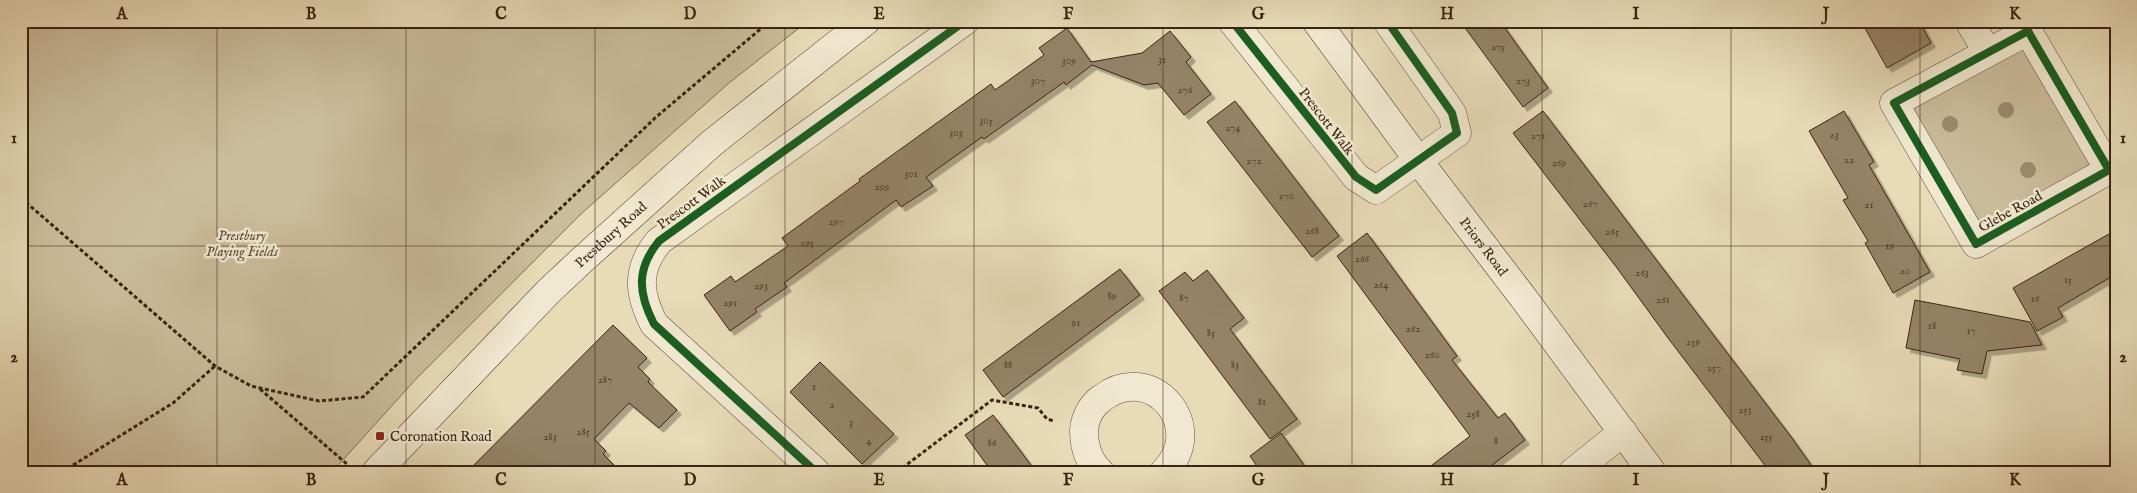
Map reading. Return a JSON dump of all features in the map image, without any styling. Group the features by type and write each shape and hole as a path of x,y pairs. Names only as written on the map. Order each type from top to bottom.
{"street":[{"name":"Prestbury Road","path":"381,470 548,292 581,261 712,143 866,21"},
{"name":"Prescott Walk","path":"816,472 654,324 648,314 642,288 641,276 644,264 650,252 659,241 965,21"},
{"name":"Prescott Walk","path":"1232,21 1356,177 1376,190 1418,160"},
{"name":"Priors Road","path":"1316,21 1652,472"},
{"path":"1387,21 1452,114 1457,133 1418,160"},
{"path":"1969,21 1987,52"},
{"name":"Glebe Road","path":"2028,31 2109,170 1976,244 1894,103 1987,52 2028,31"},
{"path":"1100,472 1088,456 1084,441 1084,427 1089,413 1097,402 1109,393 1122,388 1136,386 1150,390 1162,397 1173,408 1179,421 1182,435 1179,451 1172,464 1164,472"},
{"path":"1573,472 1623,432"}],"path":[{"path":"21,198 215,366 251,386 318,401 363,396 655,118 770,21"},
{"path":"62,472 173,403 215,366"},
{"path":"258,388 349,466"},
{"path":"897,472 992,400 1038,408 1047,419 1084,427"}],"green space":[{"name":"Prestbury Playing Fields","path":"21,21 808,21 729,83 582,213 416,379 332,472 21,472"},
{"path":"2028,31 2109,170 1976,244 1894,103"}],"building":[{"path":"1460,21 1500,21 1548,88 1523,107"},
{"path":"1861,21 1919,21 1931,43 1887,68"},
{"path":"1067,28 1091,62 1142,53 1170,31 1191,57 1186,62 1211,94 1184,115 1158,83 1144,85 1092,65 1066,85 1064,82 984,139 982,137 926,177 933,186 901,207 896,200 784,283 787,287 755,309 757,312 730,331 704,295 731,276 735,282 788,246 782,238 860,181 859,179 991,84 995,90 1044,55 1039,48"},
{"path":"1235,101 1339,236 1312,257 1207,122"},
{"path":"1543,111 1816,472 1770,472 1668,338 1617,268 1513,133"},
{"path":"1844,111 1874,162 1869,165 1930,272 1893,293 1865,243 1868,241 1843,200 1848,198 1809,131"},
{"path":"2116,230 2116,274 2058,308 2063,317 2037,331 2013,288"},
{"path":"1367,233 1457,356 1452,360 1498,418 1505,413 1525,440 1483,472 1423,472 1470,436 1337,256"},
{"path":"1120,269 1140,295 1003,397 983,370"},
{"path":"1207,270 1244,318 1230,329 1297,419 1270,439 1159,291 1185,272 1193,281"},
{"path":"1915,300 2030,322 2042,345 1987,351 1982,374 1957,370 1960,359 1906,348"},
{"path":"613,325 647,358 638,367 650,379 648,382 677,410 659,428 629,403 594,439 606,451 603,454 621,472 467,472"},
{"path":"820,362 894,434 862,464 790,392"},
{"path":"993,415 1036,472 992,472 965,435"},
{"path":"1281,433 1309,472 1261,472 1250,456"}],"cycle path":[{"path":"816,472 654,324 642,291 643,271 646,261 659,241 965,21"},
{"path":"1232,21 1356,177 1376,190 1457,133 1452,113 1387,21"},
{"path":"2028,31 2109,170 1976,244 1894,103 2028,31"}],"place":[{"name":"Coronation Road","path":"380,436"}]}
